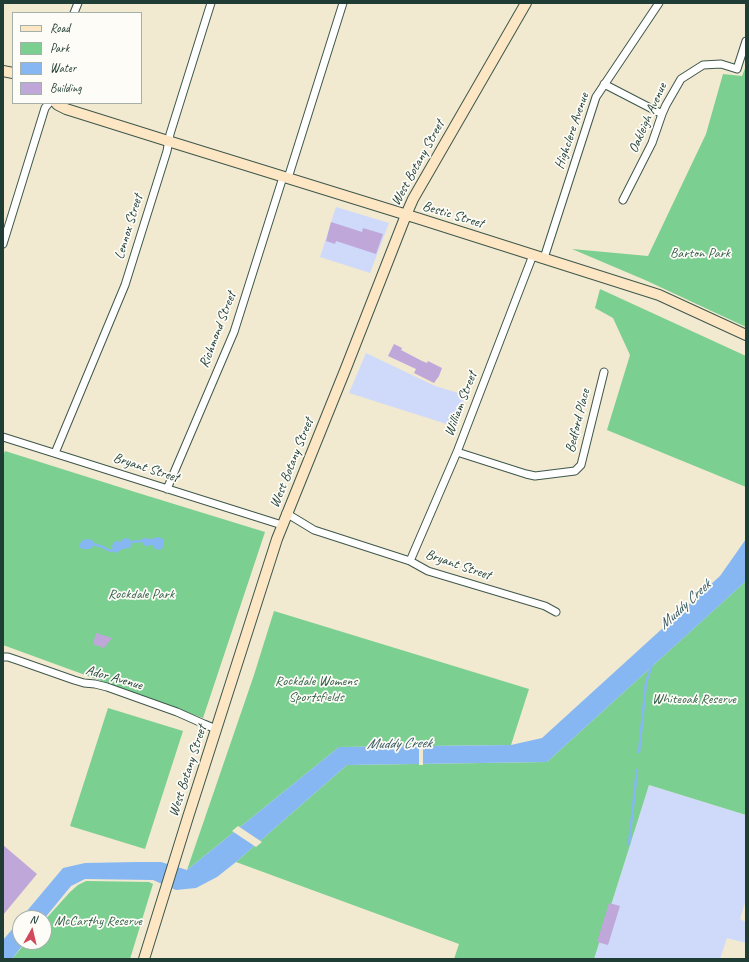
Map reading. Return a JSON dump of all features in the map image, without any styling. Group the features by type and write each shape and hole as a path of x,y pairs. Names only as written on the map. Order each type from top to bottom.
{"main road":[{"name":"West Botany Street","path":"144,959 286,513 346,368 406,215 417,192 526,3"},
{"name":"Bestic Street","path":"57,104 66,109 168,142 659,295 746,335"}],"street":[{"name":"Lennox Street","path":"55,453 125,285 211,3"},
{"name":"Richmond Street","path":"167,489 234,332 343,3"},
{"name":"Highclere Avenue","path":"544,258 596,97 659,3"},
{"name":"Oakleigh Avenue","path":"624,200 652,143 662,114 680,79 703,65 721,64 737,69 746,41"},
{"path":"604,84 662,114"},
{"path":"3,244 45,108 48,104"},
{"name":"William Street","path":"410,561 457,452 533,255"},
{"name":"Bedford Place","path":"457,452 535,476 575,471 581,465 604,372"},
{"name":"Bryant Street","path":"3,437 282,525"},
{"name":"Bryant Street","path":"286,513 314,530 410,561 428,571 545,606 556,612"},
{"name":"Ador Avenue","path":"3,657 8,657 84,683 107,687 177,712 216,729"}],"shaded area":[{"path":"336,207 389,223 370,273 320,257"},
{"path":"366,353 435,386 465,395 453,426 349,393"},
{"path":"649,785 746,815 746,900 740,919 746,922 746,943 727,938 720,959 594,959"}],"green space":[{"name":"Barton Park","path":"746,66 746,327 645,280 572,249 648,256 706,134 723,74 742,76"},
{"path":"600,289 746,356 746,487 607,430 630,355 613,318 595,308"},
{"name":"Rockdale Park","path":"5,451 265,532 203,718 3,645 3,456"},
{"name":"Whiteoak Reserve","path":"746,581 746,815 649,785 594,959 454,959 459,944 236,862 347,765 547,762"},
{"name":"Rockdale Womens Sportsfields","path":"274,611 529,689 511,745 339,747 187,870 254,675"},
{"path":"108,708 183,731 145,849 70,826"},
{"name":"McCarthy Reserve","path":"86,881 149,882 153,884 130,959 12,959 19,950 52,950 52,912 78,885"}],"water":[{"path":"158,537 163,539 164,543 160,550 155,549 153,545 143,545 142,539"},
{"path":"128,538 131,545 130,548 122,549 116,553 114,552 112,547 113,543 116,541 120,542 123,539"},
{"path":"89,539 93,541 93,546 90,549 80,548 80,544 83,540"},
{"path":"746,539 746,581 547,762 347,765 236,862 217,877 196,888 176,890 153,880 85,879 71,886 51,910 28,910 63,868 85,863 161,862 187,870 339,747 511,745 542,738 720,576"},
{"path":"12,929 12,950 19,950 12,959 3,959 3,940"}],"pier":[{"path":"419,744 423,744 423,765 419,765"},
{"path":"238,826 262,842 256,847 232,831"}],"building":[{"path":"331,222 362,232 363,228 383,234 376,254 336,241 335,244 326,241"},
{"path":"394,344 402,348 401,350 422,361 427,363 428,361 442,368 434,383 414,373 416,369 388,356"},
{"path":"96,633 112,638 104,648 93,644"},
{"path":"3,845 37,874 3,915"},
{"path":"609,903 620,906 608,945 597,942"}],"waterway":[{"path":"131,542 142,541"},
{"path":"93,544 110,551 113,550"},
{"path":"639,752 646,683 652,664"},
{"path":"629,844 637,770"}],"water label":[{"name":"Muddy Creek","path":"685,605"},
{"name":"Muddy Creek","path":"399,744"}]}
